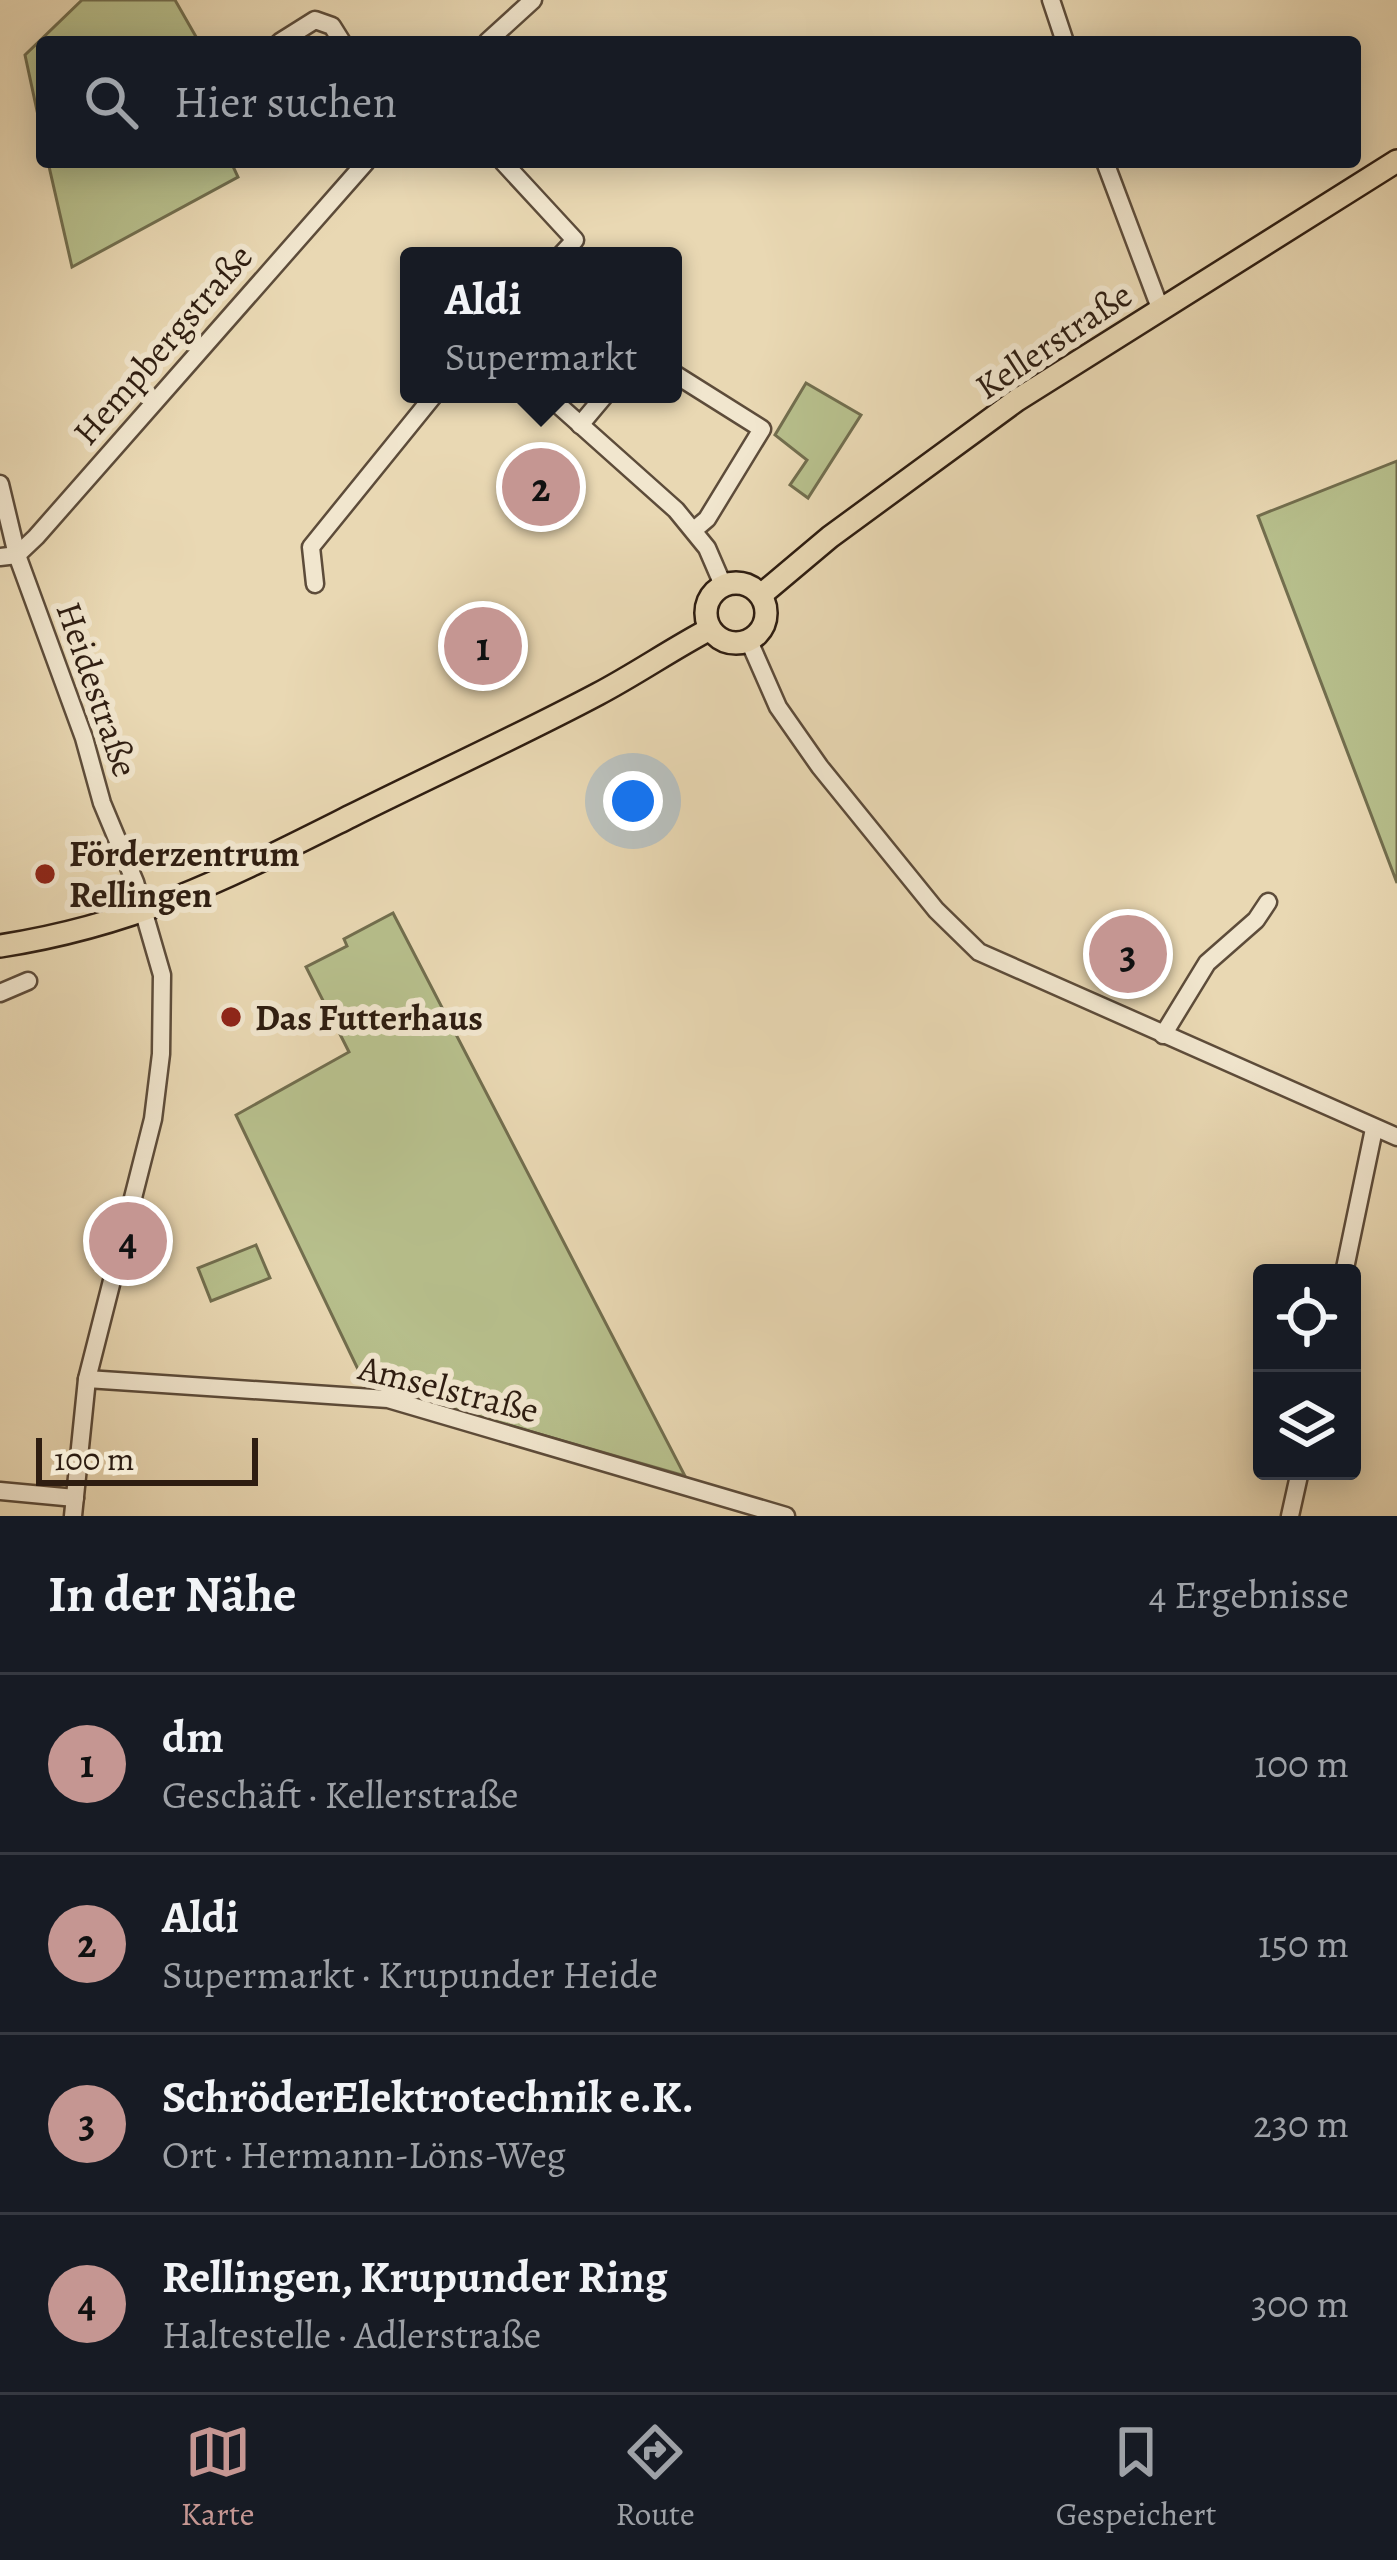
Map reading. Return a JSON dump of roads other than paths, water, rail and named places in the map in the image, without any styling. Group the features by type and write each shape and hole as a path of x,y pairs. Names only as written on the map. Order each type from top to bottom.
{"main road":[{"name":"Kellerstraße","path":"761,596 830,537 1017,400 1397,161"},
{"path":"744,583 761,596 764,626 749,640 728,643 710,629 705,613 710,596 723,585 744,583"},
{"path":"0,946 60,937 145,912 245,872 602,692 710,629"}],"street":[{"path":"494,36 533,0"},
{"path":"1051,0 1063,36"},
{"path":"290,36 315,20 332,26 338,36"},
{"name":"Hempbergstraße","path":"8,556 36,538 361,168"},
{"path":"509,168 575,240 568,247"},
{"path":"1107,168 1160,308"},
{"path":"682,379 762,429 706,519 694,530"},
{"path":"315,584 311,547 428,403"},
{"path":"557,403 628,470 644,478 694,530 723,585"},
{"path":"580,425 598,403"},
{"name":"Heidestraße","path":"0,484 8,556 84,738 162,975 161,1054 146,1151 87,1379 74,1507"},
{"path":"749,640 778,707 820,767 936,910 979,952 1397,1137"},
{"path":"1163,1035 1207,963 1256,920 1268,902"},
{"path":"0,993 28,981"},
{"path":"1346,1264 1374,1129"},
{"name":"Amselstraße","path":"87,1379 388,1400 786,1516"},
{"path":"1290,1516 1298,1480"},
{"path":"0,1491 74,1507"}],"place":[{"name":"Aldi","path":"541,487"},
{"name":"dm","path":"483,646"},
{"name":"Förderzentrum Rellingen","path":"45,874"},
{"name":"SchröderElektrotechnik e.K.","path":"1128,954"},
{"name":"Das Futterhaus","path":"231,1017"},
{"name":"Rellingen, Krupunder Ring","path":"128,1241"}]}
